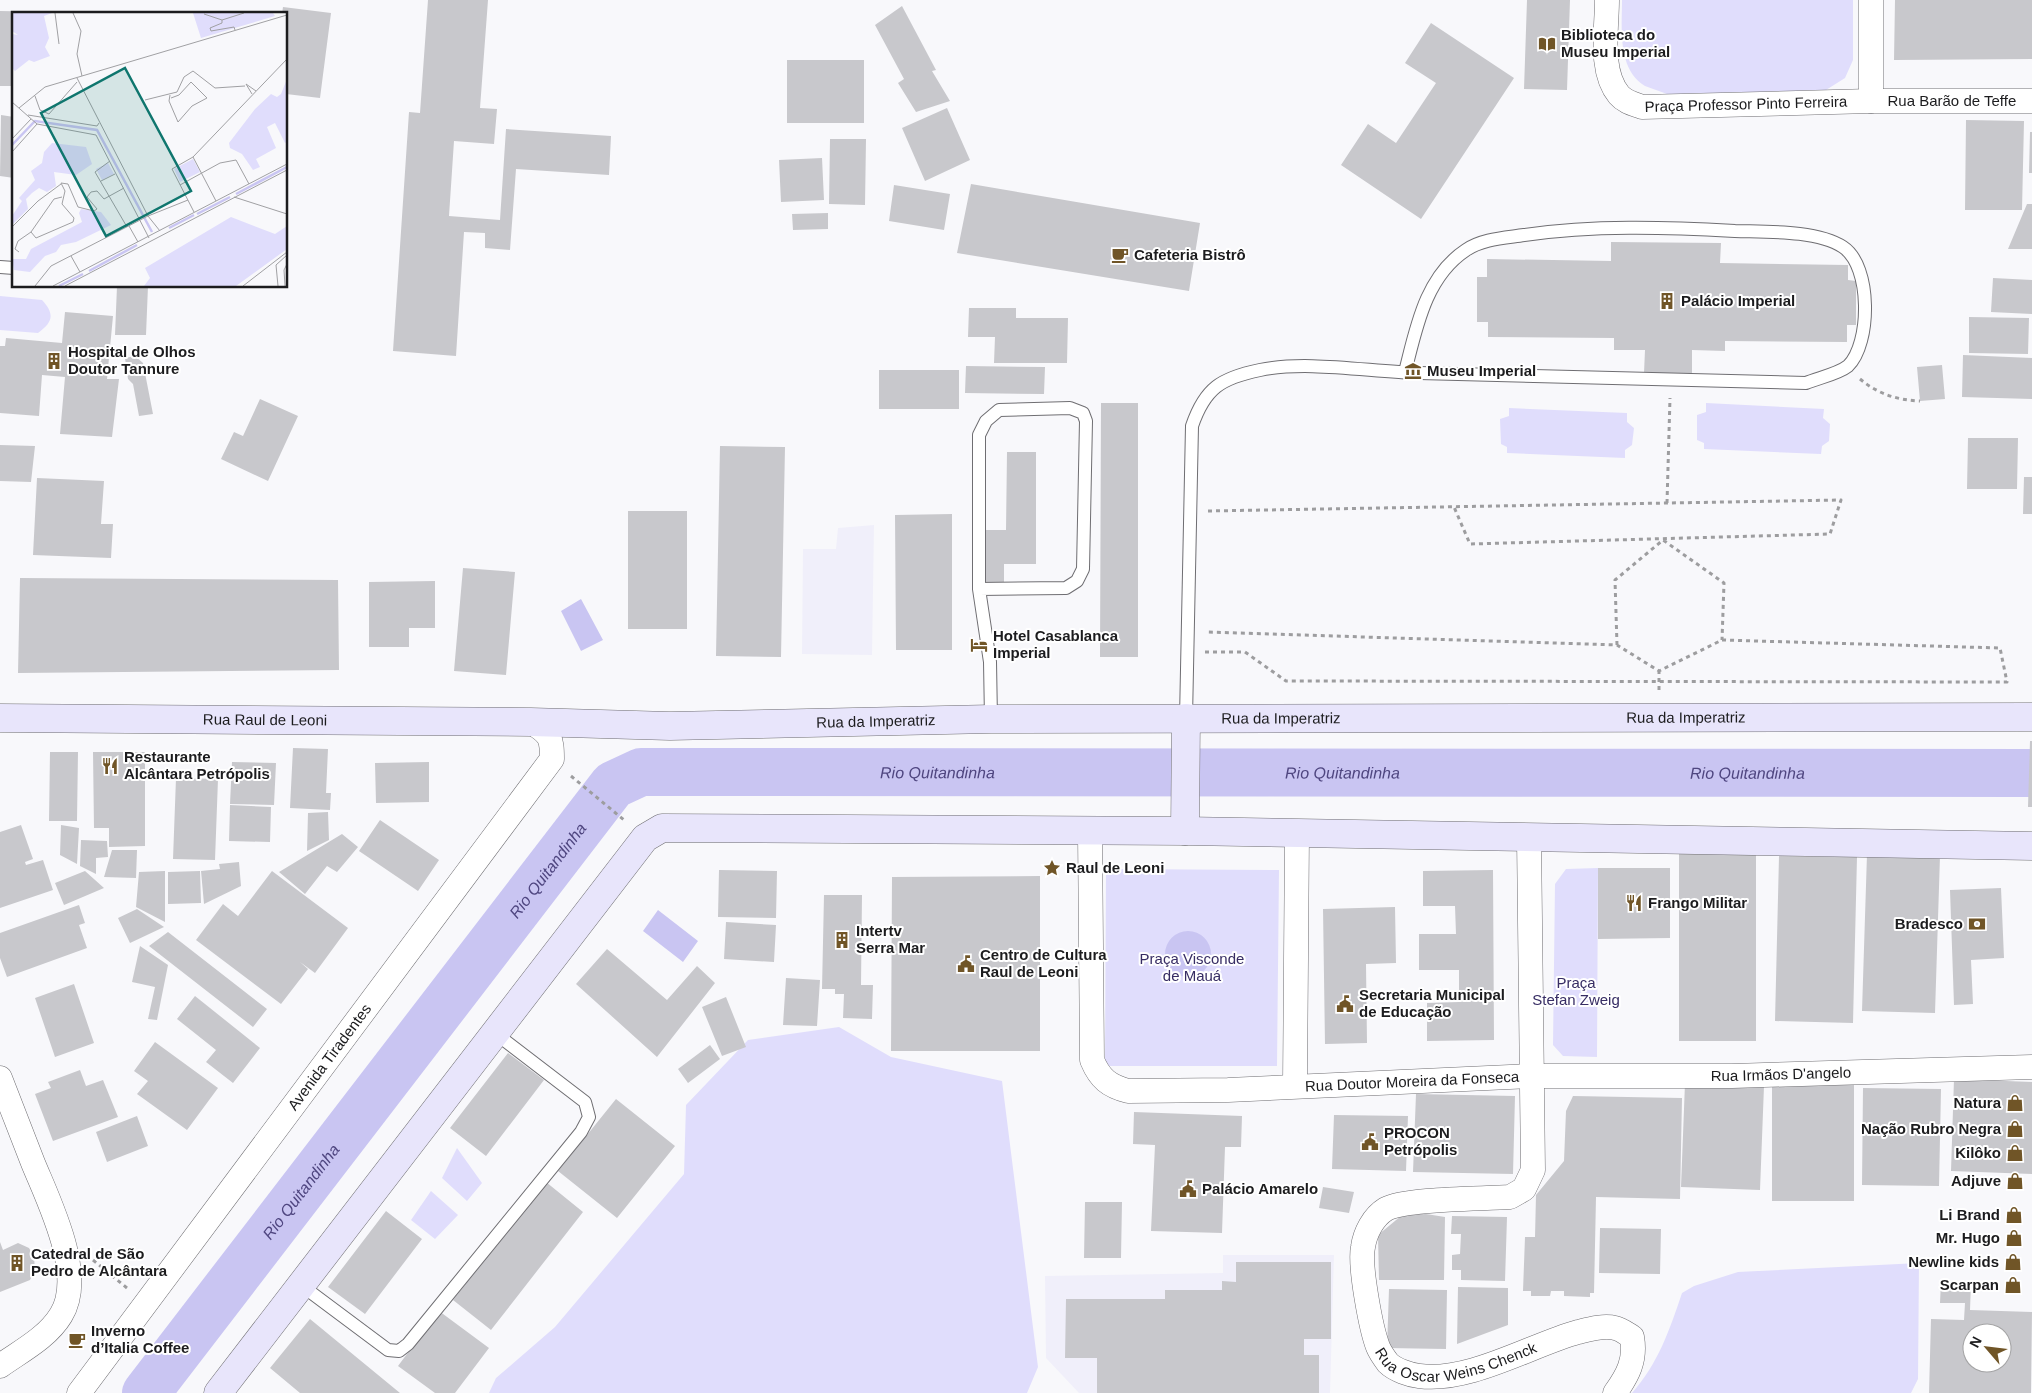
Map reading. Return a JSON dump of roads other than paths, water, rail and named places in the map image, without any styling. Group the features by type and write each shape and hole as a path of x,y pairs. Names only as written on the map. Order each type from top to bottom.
{"main road":[{"name":"Rua da Imperatriz","path":"531,722 670,726 991,719 2032,717"},
{"name":"Rua Raul de Leoni","path":"0,718 531,722"},
{"path":"1185,832 1186,718"},
{"path":"218,1393 645,838 662,828 1297,833 2032,846"}],"street":[{"name":"Praça Professor Pinto Ferreira","path":"1607,0 1607,63 1613,84 1619,95 1629,103 1642,107 1871,101"},
{"path":"1871,0 1871,101"},
{"name":"Rua Barão de Teffe","path":"1871,101 2032,101"},
{"name":"Avenida Tiradentes","path":"79,1393 552,759 552,744 548,733 531,722"},
{"path":"1090,832 1092,1060 1103,1080 1113,1087 1128,1091 1188,1092 1294,1086 1297,833"},
{"name":"Rua Oscar Weins Chenck","path":"1530,838 1533,1170 1524,1189 1510,1197 1404,1204 1381,1213 1366,1234 1362,1249 1365,1288 1378,1348 1389,1364 1398,1370 1419,1376 1448,1375 1496,1363 1555,1338 1594,1328 1615,1328 1632,1338 1634,1352 1628,1374 1615,1393"},
{"name":"Rua Irmãos D'angelo","path":"1531,1076 1732,1076 2032,1067"},
{"name":"Rua Doutor Moreira da Fonseca","path":"1294,1086 1531,1076"},
{"path":"0,1078 61,1233 68,1272 69,1294 61,1314 47,1333 0,1366"}],"lane":[{"path":"1186,718 1192,426 1198,408 1213,387 1260,370 1301,367 1405,372 1806,383 1846,367 1861,345 1866,312 1862,281 1855,261 1844,248 1826,240 1790,234 1654,226 1557,230 1492,239 1467,249 1450,263 1422,306 1405,372"},
{"path":"979,589 1066,588 1077,581 1083,569 1086,421 1083,413 1070,408 999,410 986,421 979,435 979,589 990,662 991,719"},
{"path":"302,1285 388,1350 399,1351 414,1337 582,1132 589,1117 585,1102 495,1033"}],"waterway":[{"name":"Rio Quitandinha","path":"146,1393 613,785 641,772 2032,773"}],"place":[{"name":"Biblioteca do Museu Imperial","path":"1547,44"},
{"name":"Cafeteria Bistrô","path":"1120,255"},
{"name":"Palácio Imperial","path":"1667,301"},
{"name":"Hospital de Olhos Doutor Tannure","path":"54,361"},
{"name":"Museu Imperial","path":"1413,371"},
{"name":"Hotel Casablanca Imperial","path":"979,645"},
{"name":"Restaurante Alcântara Petrópolis","path":"110,766"},
{"name":"Raul de Leoni","path":"1052,868"},
{"name":"Frango Militar","path":"1634,903"},
{"name":"Bradesco","path":"1977,924"},
{"name":"Intertv Serra Mar","path":"842,940"},
{"name":"Centro de Cultura Raul de Leoni","path":"966,964"},
{"name":"Secretaria Municipal de Educação","path":"1345,1004"},
{"name":"Natura","path":"2015,1103"},
{"name":"Nação Rubro Negra","path":"2015,1129"},
{"name":"PROCON Petrópolis","path":"1370,1142"},
{"name":"Kilôko","path":"2015,1153"},
{"name":"Adjuve","path":"2015,1181"},
{"name":"Palácio Amarelo","path":"1188,1189"},
{"name":"Li Brand","path":"2014,1215"},
{"name":"Mr. Hugo","path":"2014,1238"},
{"name":"Newline kids","path":"2013,1262"},
{"name":"Catedral de São Pedro de Alcântara","path":"17,1263"},
{"name":"Scarpan","path":"2013,1285"},
{"name":"Inverno d’Italia Coffee","path":"77,1340"}],"park label":[{"name":"Praça Visconde de Mauá","path":"1192,968"},
{"name":"Praça Stefan Zweig","path":"1576,992"}]}
